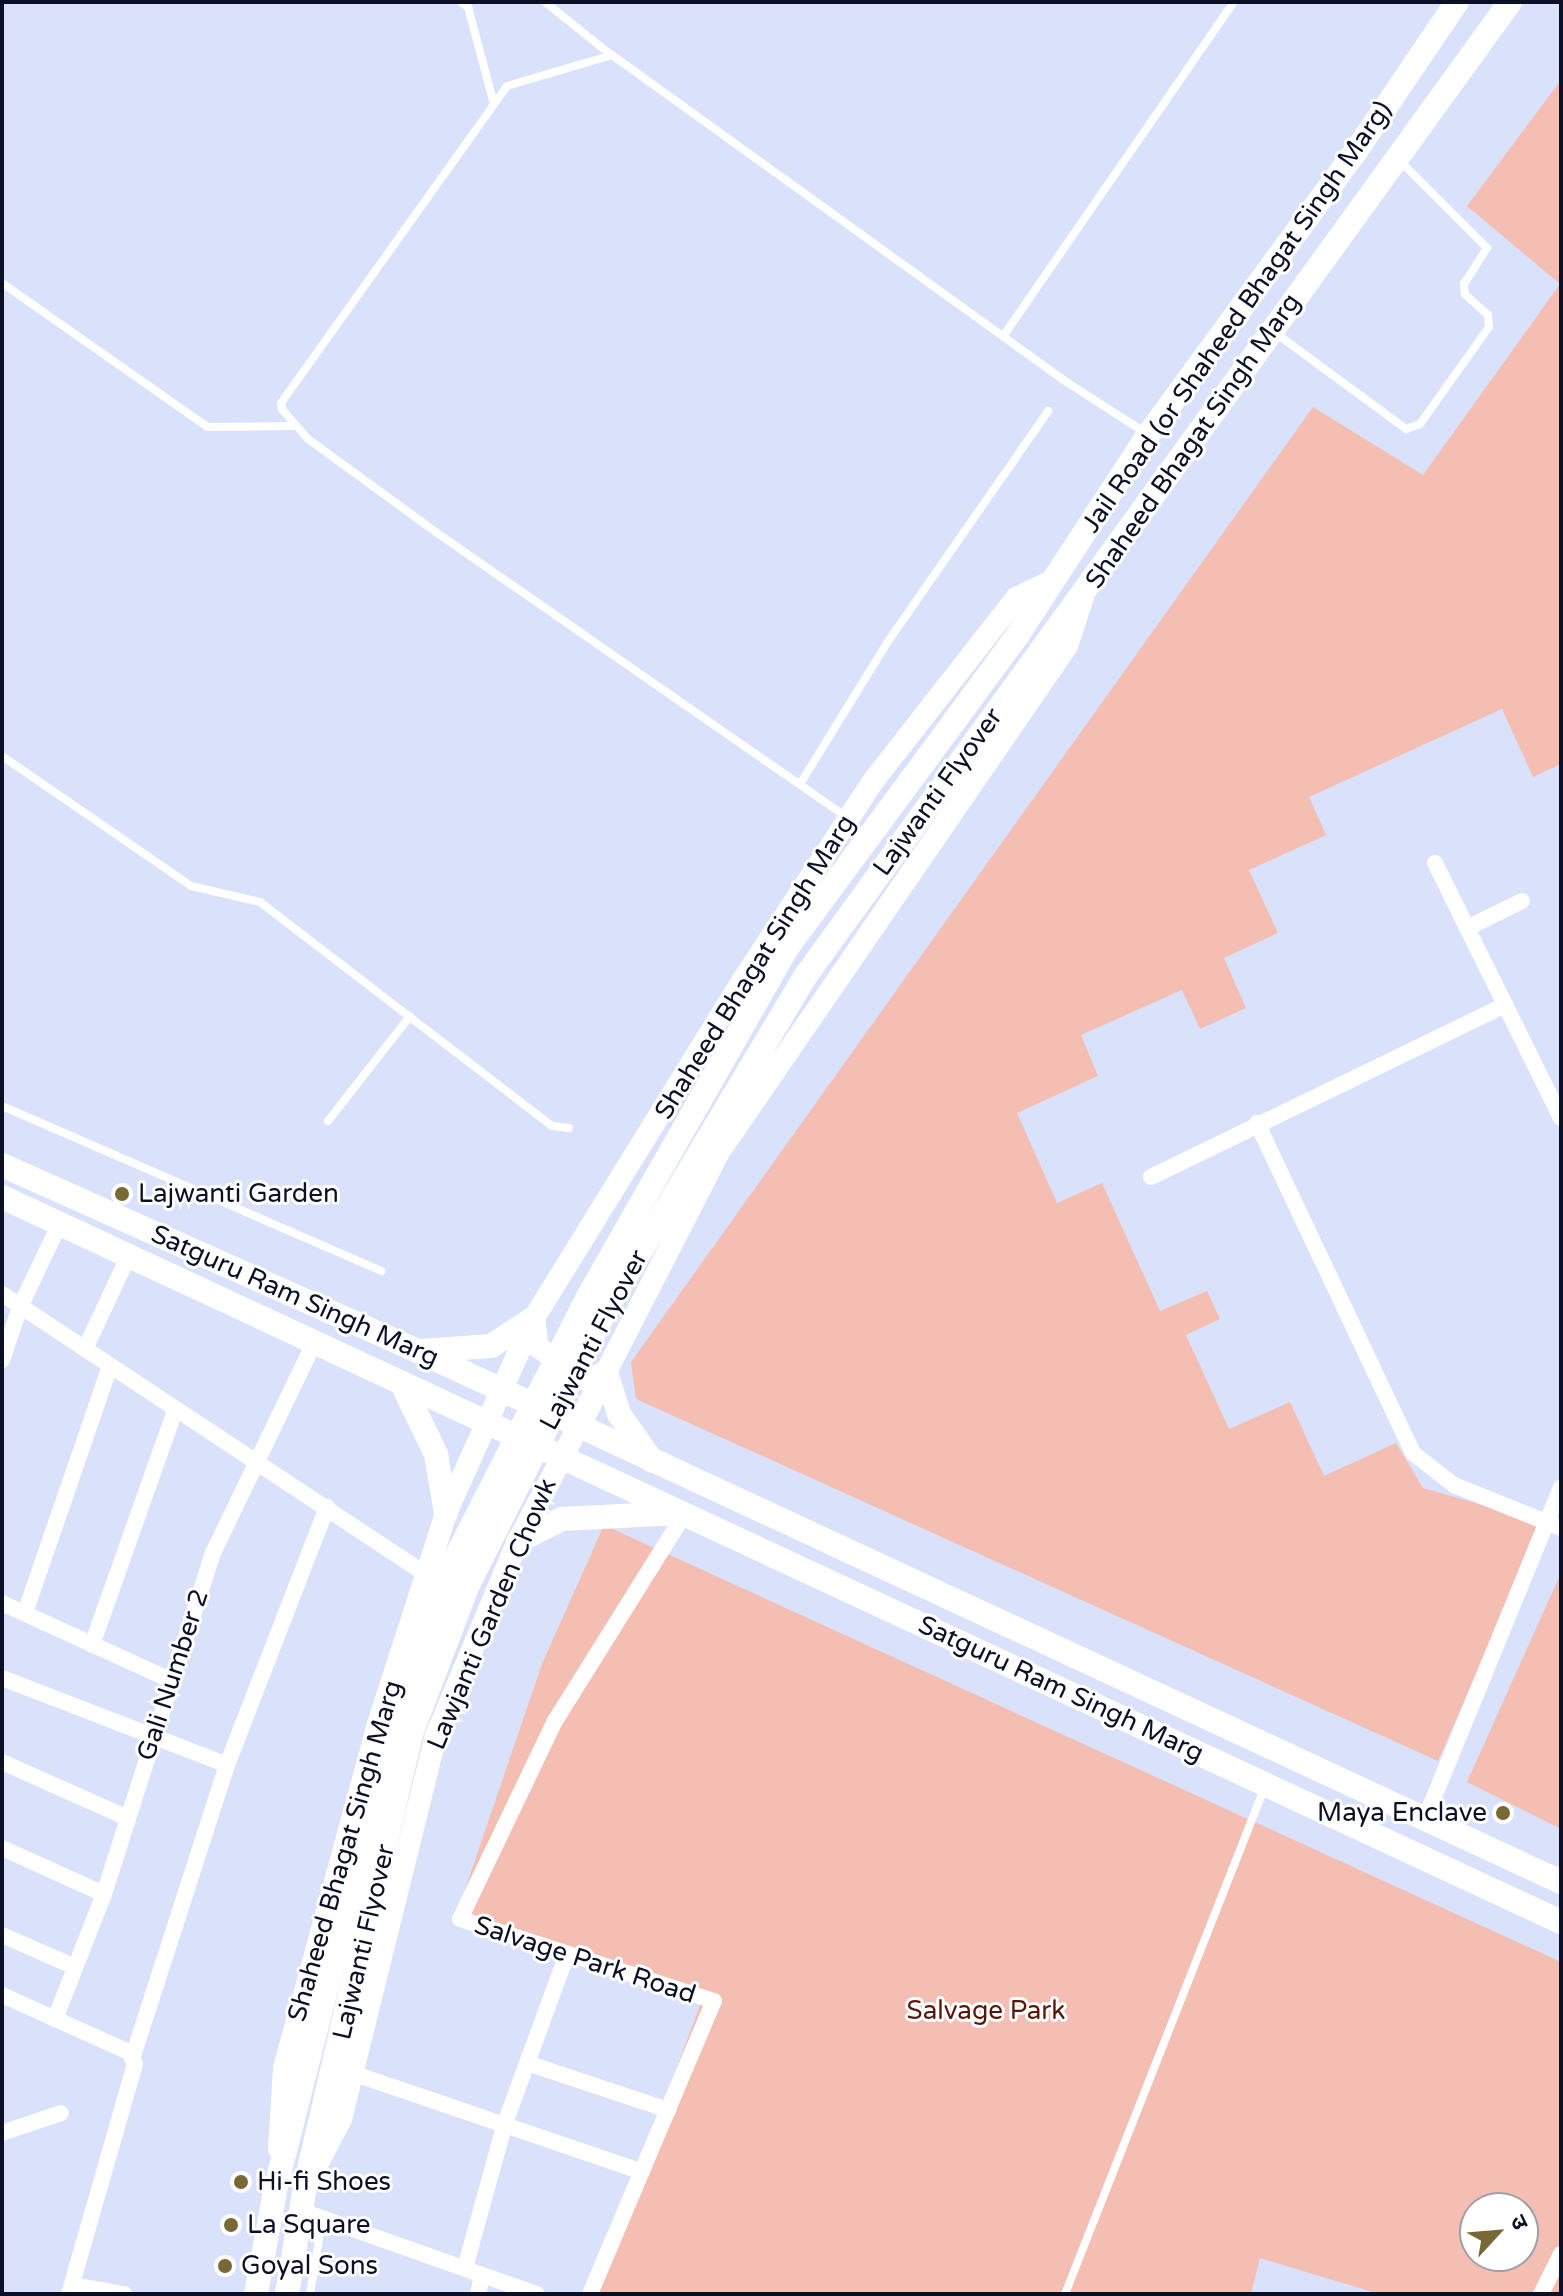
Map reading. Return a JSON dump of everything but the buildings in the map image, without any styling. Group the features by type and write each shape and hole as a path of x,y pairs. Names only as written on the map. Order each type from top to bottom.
{"main road":[{"name":"Jail Road (or Shaheed Bhagat Singh Marg)","path":"1019,633 1148,435 1354,154 1457,2"},
{"name":"Shaheed Bhagat Singh Marg","path":"1086,589 1510,2"},
{"name":"Lajwanti Flyover","path":"305,2186 411,1734 468,1585 605,1311 807,974 1086,589"},
{"name":"Lajwanti Flyover","path":"276,2186 304,2087 393,1728 452,1565 589,1295 787,948 1019,633"},
{"name":"Satguru Ram Singh Marg","path":"2,1165 499,1390"},
{"name":"Satguru Ram Singh Marg","path":"2,1197 486,1421"},
{"path":"418,1351 491,1346 534,1318"},
{"name":"Shaheed Bhagat Singh Marg","path":"578,1427 606,1372"},
{"path":"606,1372 619,1414 653,1463"},
{"path":"401,1382 436,1454 446,1513"},
{"path":"499,1390 578,1427"},
{"name":"Lawjanti Garden Chowk","path":"486,1421 561,1456"},
{"name":"Satguru Ram Singh Marg","path":"578,1427 1561,1882"},
{"name":"Satguru Ram Singh Marg","path":"561,1456 1561,1922"},
{"path":"518,1541 562,1519 685,1513"},
{"name":"Shaheed Bhagat Singh Marg","path":"256,2294 276,2186"},
{"path":"287,2294 313,2213 305,2186"}],"street":[{"name":"Shaheed Bhagat Singh Marg","path":"499,1390 534,1318 849,818 1016,598 1054,580"},
{"name":"Shaheed Bhagat Singh Marg","path":"606,1372 719,1152 1067,646 1086,589"},
{"path":"1435,863 1561,1118"},
{"path":"1467,928 1522,901"},
{"path":"1151,1177 1505,1005"},
{"path":"1257,1123 1413,1453 1424,1467 1454,1485 1555,1526"},
{"path":"2,1360 20,1307 60,1223"},
{"path":"85,1349 129,1255"},
{"path":"2,1294 427,1575"},
{"path":"534,1318 538,1347 586,1380 606,1372"},
{"name":"Gali Number 2","path":"55,2019 104,1894 150,1739 213,1553 315,1341"},
{"path":"25,1613 110,1366"},
{"path":"486,1421 499,1390"},
{"path":"92,1645 175,1410"},
{"name":"Shaheed Bhagat Singh Marg","path":"276,2186 284,2068 378,1724 446,1513 486,1421"},
{"name":"Lawjanti Garden Chowk","path":"305,2186 337,2128 435,1738 518,1541 578,1427"},
{"path":"1425,1819 1555,1526 1561,1488"},
{"path":"124,2294 71,2289 135,2064 133,2056 227,1765 327,1507"},
{"name":"Salvage Park Road","path":"590,2294 714,2001 460,1919 555,1721 685,1513"},
{"path":"2,1603 170,1680"},
{"path":"2,1678 150,1739 227,1765"},
{"path":"378,1724 394,1709 425,1718 435,1738"},
{"path":"2,1762 128,1818"},
{"path":"2,1848 104,1894"},
{"path":"2,1935 75,1967"},
{"path":"465,2268 504,2126 567,1954"},
{"path":"2,1995 133,2056"},
{"path":"527,2063 668,2110"},
{"path":"352,2073 642,2172"},
{"path":"2,2133 61,2113"},
{"path":"313,2213 537,2294"},
{"path":"1541,2294 1561,2254"},
{"path":"478,2294 482,2275"}],"lane":[{"path":"461,2 468,7 494,104"},
{"path":"545,2 612,55 1148,435"},
{"path":"1004,335 1234,2"},
{"path":"612,55 514,81 494,104 281,403 293,426 437,533 849,818"},
{"path":"1271,330 1406,429 1420,424 1489,327 1488,315 1465,294 1464,284 1487,248 1396,158"},
{"path":"2,283 208,427 293,426"},
{"path":"800,784 889,640 1048,411"},
{"path":"2,756 191,886 260,902 552,1126 569,1128"},
{"path":"328,1121 410,1016"},
{"path":"2,1106 382,1271"},
{"path":"1065,2294 1266,1785"},
{"path":"310,2294 313,2213"}],"green space":[{"path":"1561,80 1561,764 1533,777 1502,709 1309,797 1326,835 1249,870 1278,933 1224,958 1246,1008 1200,1029 1182,990 1081,1035 1098,1076 1017,1113 1057,1203 1102,1183 1160,1311 1207,1291 1220,1319 1186,1335 1229,1429 1290,1402 1324,1476 1396,1443 1423,1488 1542,1522 1438,1761 636,1399 631,1362 1313,407 1423,475 1560,284 1467,206"},
{"name":"Salvage Park","path":"604,1525 1561,1962 1561,2294 1379,2294 1260,2258 1251,2294 593,2294 703,1997 458,1910 542,1664"},
{"path":"1561,1573 1561,1829 1467,1782"}],"place":[{"name":"Lajwanti Garden","path":"122,1194"},
{"name":"Maya Enclave","path":"1503,1813"},
{"name":"Hi-fi Shoes","path":"241,2182"},
{"name":"La Square","path":"231,2225"},
{"name":"Goyal Sons","path":"225,2266"}]}
